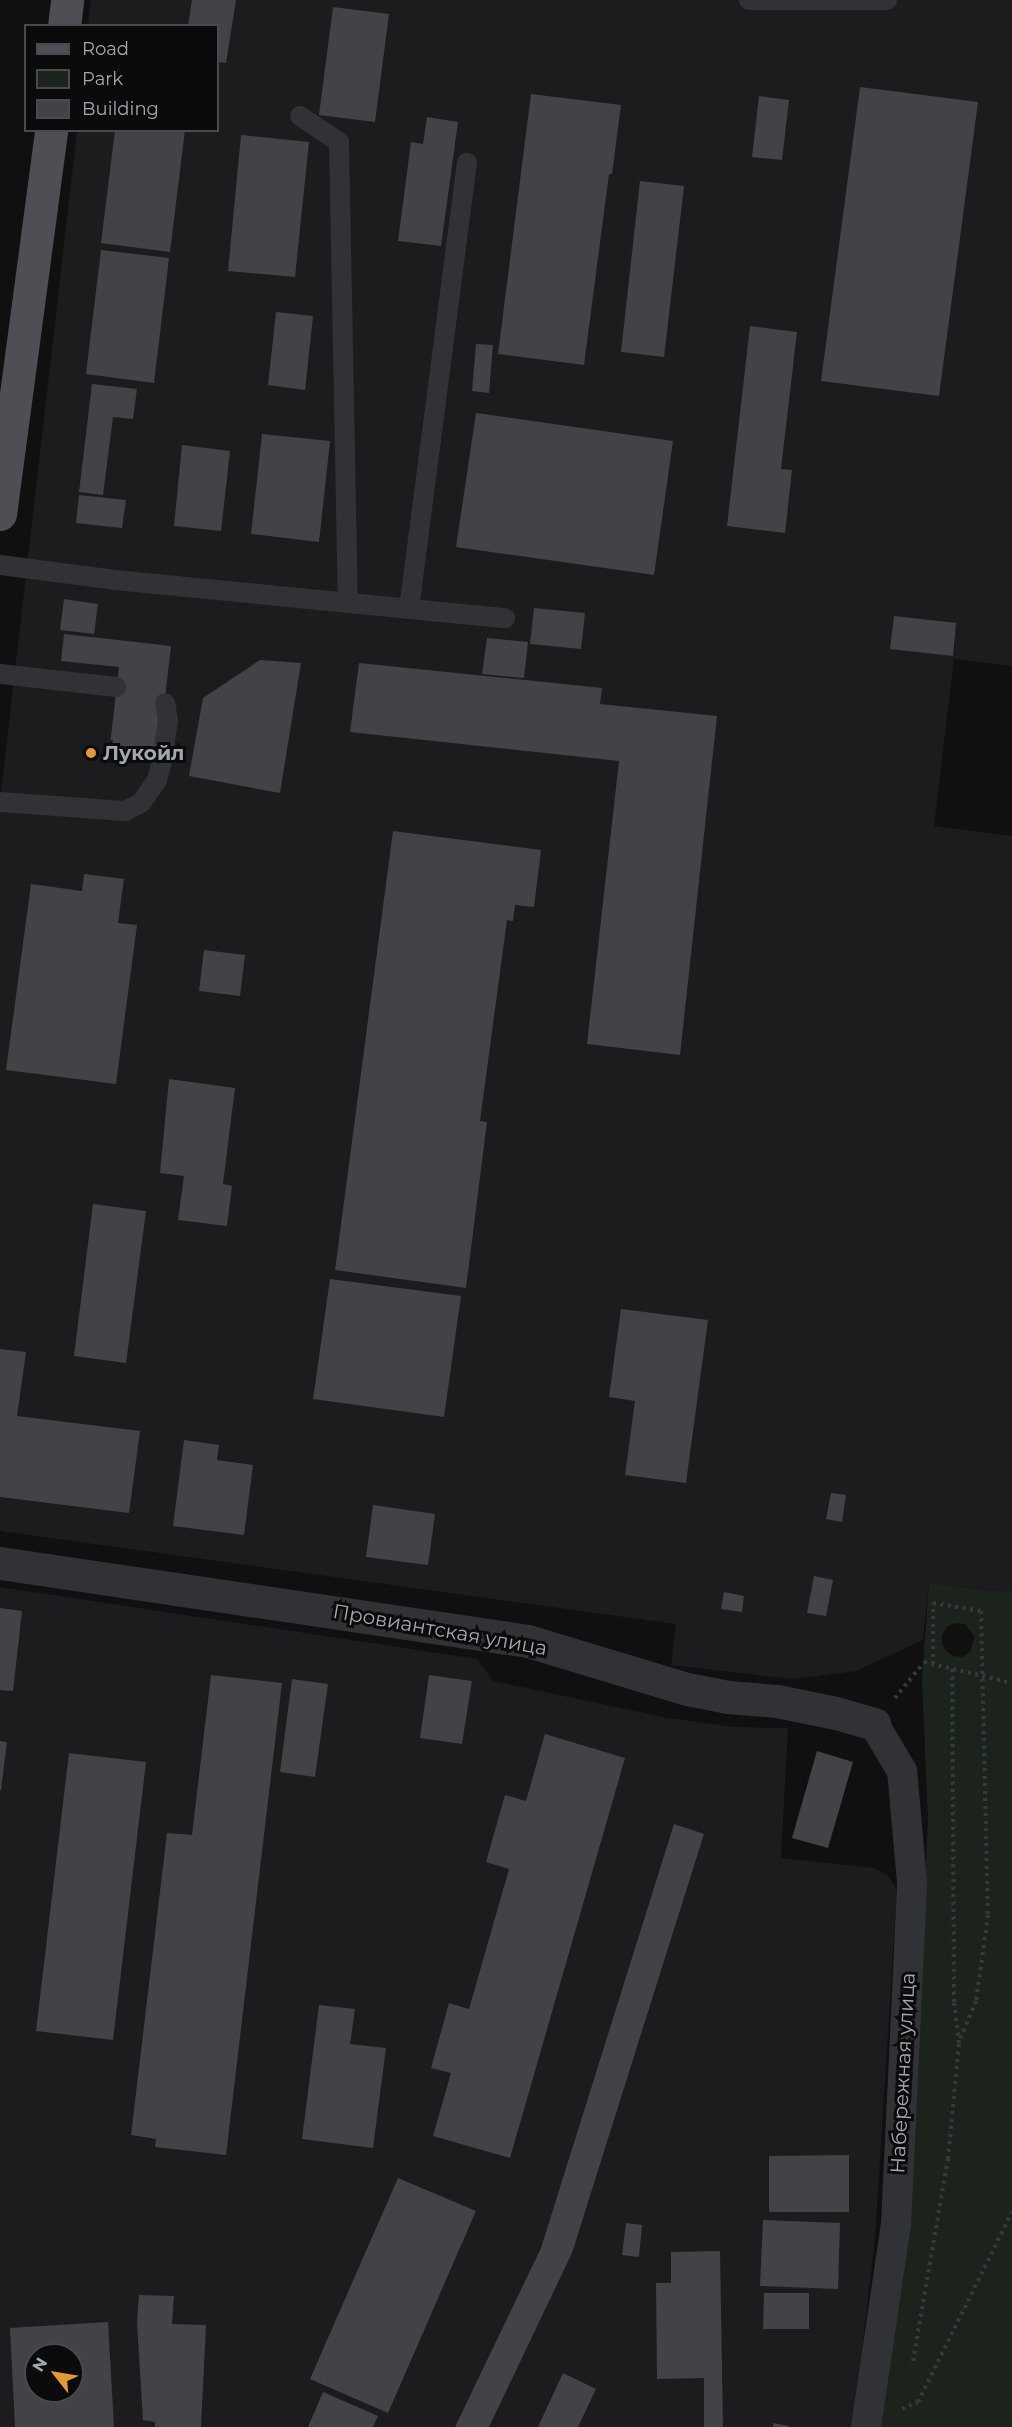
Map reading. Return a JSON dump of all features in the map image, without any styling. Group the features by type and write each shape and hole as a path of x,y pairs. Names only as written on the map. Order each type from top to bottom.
{"main road":[{"path":"64,24 67,0"},
{"path":"0,514 51,132"},
{"path":"19,377 1,336 28,311"}],"street":[{"name":"Провиантская улица","path":"0,1563 528,1641 687,1689 728,1697 777,1701 836,1713 874,1724"},
{"name":"Набережная улица","path":"866,2426 896,2225 912,1882 902,1771 874,1724"}],"lane":[{"path":"749,0 887,0"},
{"path":"300,116 339,142 348,603"},
{"path":"409,609 467,163"},
{"path":"0,565 115,580 505,618"},
{"path":"0,674 116,687"},
{"path":"0,802 125,811 141,803 157,780 162,761 168,721 165,703"}],"path":[{"path":"933,1664 933,1603 981,1611 988,1916 976,2001 959,2043"},
{"path":"874,1724 924,1662 1012,1683"},
{"path":"913,2363 948,2159 959,2043 954,2002 952,1668"},
{"path":"866,2426 918,2402 1012,2212"},
{"path":"905,2408 907,2397"}],"shaded area":[{"path":"91,0 1012,0 1012,666 954,659 934,826 1012,836 1012,1590 988,1591 929,1583 923,1640 856,1671 793,1679 671,1665 676,1624 0,1531 0,801 77,132 219,132 219,24 88,24"},
{"path":"0,1587 477,1659 493,1681 668,1718 734,1727 788,1728 781,1858 874,1868 888,1876 897,1890 875,2239 853,2427 0,2427"}],"green space":[{"path":"929,1583 988,1591 1012,1590 1012,2427 881,2427 918,2047 928,1820 922,1680","holes":["956,1623 965,1624 975,1637 970,1652 962,1657 953,1656 942,1644 942,1635 947,1627"]}],"building":[{"path":"192,0 236,0 226,63 219,62 219,24 188,24"},
{"path":"333,7 389,14 375,122 319,115"},
{"path":"860,87 978,102 939,396 821,381"},
{"path":"531,94 621,105 612,174 609,174 584,365 498,354"},
{"path":"759,96 789,100 782,160 752,157"},
{"path":"427,117 458,122 441,246 398,241 411,142 423,144"},
{"path":"115,132 185,132 170,252 101,243"},
{"path":"241,135 309,142 295,277 228,271"},
{"path":"640,181 684,186 664,357 621,352"},
{"path":"101,250 169,258 154,383 86,374"},
{"path":"276,312 313,316 305,390 268,385"},
{"path":"750,326 797,332 781,469 792,470 785,533 727,526"},
{"path":"476,344 493,345 489,393 472,391"},
{"path":"92,384 137,389 133,419 113,417 103,495 79,492"},
{"path":"476,413 673,441 654,575 456,547"},
{"path":"262,434 330,441 319,542 251,534"},
{"path":"182,445 230,451 221,531 174,526"},
{"path":"79,495 126,500 122,528 76,523"},
{"path":"64,599 98,604 94,634 60,630"},
{"path":"534,608 585,613 581,649 530,644"},
{"path":"894,616 956,623 953,656 890,649"},
{"path":"64,634 171,646 159,750 110,745 119,667 61,661"},
{"path":"487,638 528,642 524,678 482,674"},
{"path":"260,660 301,663 280,793 189,776 203,698"},
{"path":"359,663 602,688 600,704 717,716 680,1055 587,1044 619,761 350,732"},
{"path":"393,831 541,850 534,907 515,905 513,921 507,920 480,1121 487,1122 466,1288 335,1270"},
{"path":"84,874 124,879 118,923 137,925 116,1084 6,1070 31,884 82,891"},
{"path":"204,950 245,955 240,996 199,991"},
{"path":"169,1079 235,1088 223,1184 232,1186 227,1226 178,1220 184,1176 160,1173"},
{"path":"93,1204 146,1211 126,1363 74,1356"},
{"path":"330,1279 461,1296 444,1417 313,1399"},
{"path":"621,1309 708,1320 686,1483 625,1475 635,1401 609,1397"},
{"path":"0,1349 26,1352 17,1416 140,1431 129,1513 0,1497"},
{"path":"184,1440 219,1445 217,1460 253,1465 244,1535 173,1526"},
{"path":"831,1493 846,1495 842,1522 826,1519"},
{"path":"373,1505 435,1514 428,1565 366,1557"},
{"path":"814,1576 833,1580 826,1616 807,1613"},
{"path":"724,1592 744,1596 742,1612 721,1609"},
{"path":"0,1608 22,1611 13,1691 0,1690"},
{"path":"211,1675 282,1683 226,2155 155,2147 156,2139 131,2135 167,1833 192,1835"},
{"path":"429,1675 472,1681 462,1744 420,1738"},
{"path":"292,1679 328,1684 315,1777 280,1772"},
{"path":"545,1734 625,1758 510,2158 433,2136 451,2073 431,2068 449,2003 469,2009 509,1869 486,1862 505,1795 526,1801"},
{"path":"0,1741 7,1742 1,1790 0,1790"},
{"path":"817,1751 853,1762 828,1848 792,1838"},
{"path":"69,1753 146,1762 113,2040 36,2031"},
{"path":"674,1824 704,1834 572,2253 489,2427 455,2427 541,2248"},
{"path":"319,2005 355,2009 350,2044 386,2048 373,2148 302,2139"},
{"path":"849,2155 849,2212 769,2212 769,2156"},
{"path":"398,2178 476,2211 388,2413 310,2379"},
{"path":"763,2220 840,2223 838,2289 760,2286"},
{"path":"626,2223 642,2225 639,2257 622,2255"},
{"path":"720,2251 723,2427 704,2427 704,2378 657,2379 656,2283 671,2283 671,2252"},
{"path":"764,2293 809,2293 809,2329 763,2329"},
{"path":"139,2295 174,2296 172,2324 206,2325 201,2427 155,2427 155,2422 143,2420 137,2322"},
{"path":"108,2322 114,2427 15,2427 10,2328"},
{"path":"563,2373 596,2389 578,2427 538,2427"},
{"path":"323,2392 378,2416 373,2427 308,2427"},
{"path":"773,2423 789,2426 789,2427 773,2427"}],"place":[{"name":"Лукойл","path":"91,753"}]}
